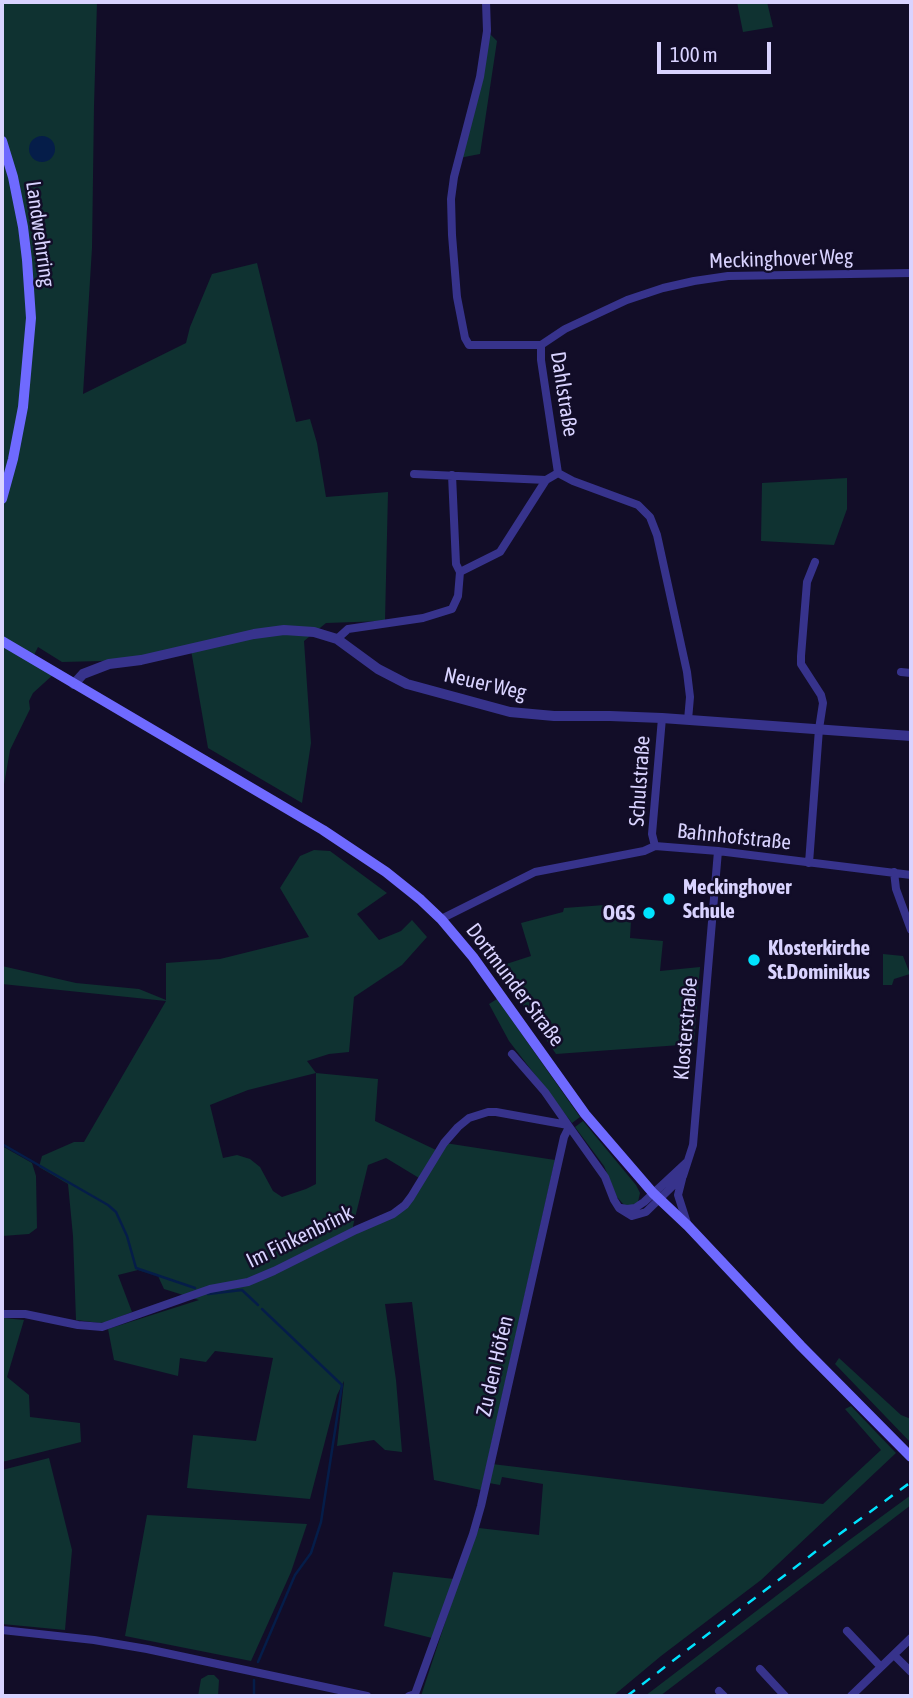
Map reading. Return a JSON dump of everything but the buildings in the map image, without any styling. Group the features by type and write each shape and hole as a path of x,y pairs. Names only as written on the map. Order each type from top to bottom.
{"main road":[{"name":"Landwehrring","path":"2,142 13,177 23,227 31,318 23,407 2,499"},
{"name":"Dortmunder Straße","path":"2,641 332,836 386,872 421,900 441,919 500,995 585,1114 656,1196 907,1453"}],"street":[{"name":"Dahlstraße","path":"486,2 487,31 480,77 454,177 451,200 457,297 465,338 469,345 541,345 558,473"},
{"name":"Meckinghover Weg","path":"541,345 565,329 627,300 694,281 728,276 911,273"},
{"path":"460,572 500,552 546,480 558,473 638,505 650,517 657,535 687,672 690,697 688,720"},
{"path":"414,474 546,480"},
{"path":"337,639 348,629 423,618 452,609 458,596 460,572 456,564 452,475"},
{"path":"809,863 823,703 802,664 801,656 807,582 815,562"},
{"name":"Neuer Weg","path":"74,684 83,674 109,664 178,653 254,634 284,630 314,632 337,639 378,669 407,684 510,712 554,716 662,718 911,736"},
{"path":"901,672 911,673"},
{"name":"Schulstraße","path":"655,846 653,834 662,718"},
{"name":"Bahnhofstraße","path":"441,919 535,872 644,851 655,846 718,851 911,875"},
{"name":"Klosterstraße","path":"683,1176 695,1132 718,851"},
{"path":"894,873 896,890 911,930"},
{"path":"512,1054 545,1092 605,1177 619,1208 632,1216 646,1212 656,1196 687,1162"},
{"name":"Im Finkenbrink","path":"2,1314 26,1314 102,1327 210,1289 248,1282 393,1214 411,1197 444,1143 469,1118 496,1112 569,1126"},
{"name":"Zu den Höfen","path":"410,1696 415,1694 481,1506 564,1138 569,1126"},
{"path":"656,1196 683,1176"},
{"path":"683,1176 678,1195 688,1226"},
{"path":"2,1630 147,1649 367,1696"},
{"path":"847,1631 881,1667"},
{"path":"851,1696 911,1638"},
{"path":"894,1655 911,1672"},
{"path":"760,1669 785,1696"}],"green space":[{"path":"2,2 97,2 92,248 83,394 186,343 212,274 257,263 296,422 310,419 326,497 388,492 385,621 326,623 304,641 311,743 302,803 208,748 191,650 141,660 62,662 38,647 32,659 55,673 33,693 29,701 30,709 10,750 2,796"},
{"path":"737,2 767,2 773,27 743,32"},
{"path":"487,31 497,41 480,154 459,158"},
{"path":"847,478 847,509 834,545 761,541 762,483"},
{"path":"314,850 330,851 387,893 357,914 379,940 401,931 412,920 427,937 402,965 354,997 349,1052 329,1054 307,1061 316,1073 378,1079 375,1121 436,1150 419,1178 386,1158 368,1165 353,1226 355,1231 393,1216 445,1143 555,1160 481,1490 434,1480 412,1302 385,1304 396,1380 402,1452 385,1450 374,1440 337,1446 344,1381 337,1395 310,1499 187,1488 193,1435 256,1441 273,1358 215,1351 206,1362 180,1358 178,1376 114,1360 108,1329 199,1300 164,1289 158,1276 138,1270 118,1275 132,1312 100,1323 76,1320 68,1184 39,1167 42,1156 74,1142 84,1142 166,1001 2,984 2,966 76,983 139,989 166,1000 166,963 220,959 309,937 280,888 300,856","holes":["316,1073 316,1184 282,1197 273,1191 260,1167 250,1159 237,1155 223,1158 210,1105 248,1090"]},
{"path":"632,903 630,938 663,941 660,971 700,967 694,1044 556,1054 497,967 531,956 521,923 563,912 564,908"},
{"path":"883,954 903,956 910,974 894,979 892,985 883,985"},
{"path":"497,999 580,1117 572,1123 509,1041 489,1004"},
{"path":"583,1121 636,1185 640,1193 638,1202 631,1206 624,1205 617,1197 604,1166 575,1127"},
{"path":"2,1146 32,1163 36,1176 37,1228 29,1234 2,1236"},
{"path":"4,1318 24,1320 7,1377 29,1395 30,1417 80,1423 81,1442 2,1462"},
{"path":"839,1358 901,1415 911,1419 911,1443 835,1364"},
{"path":"851,1406 896,1453 761,1580 613,1696 421,1696 479,1528 539,1535 543,1484 502,1477 500,1485 489,1483 492,1464 823,1504 881,1450 845,1409"},
{"path":"49,1458 72,1550 65,1630 2,1624 2,1470"},
{"path":"911,1495 911,1505 660,1696 645,1696 848,1541"},
{"path":"147,1515 307,1524 291,1572 251,1661 125,1636"},
{"path":"393,1572 454,1579 432,1638 384,1626"},
{"path":"214,1675 219,1680 218,1696 198,1696 201,1679"}],"water":[{"path":"42,136 51,140 55,149 51,158 42,162 33,158 29,149 33,140"}],"waterway":[{"path":"2,1144 116,1212 127,1236 136,1268 195,1288"},
{"path":"208,1294 242,1290 258,1305"},
{"path":"258,1662 295,1575 311,1553 321,1522 342,1385 262,1309"},
{"path":"254,1680 254,1696"}],"railway":[{"path":"627,1696 911,1482"}],"place":[{"name":"Meckinghover Schule","path":"669,899"},
{"name":"OGS","path":"649,913"},
{"name":"Klosterkirche St.Dominikus","path":"754,960"}]}
